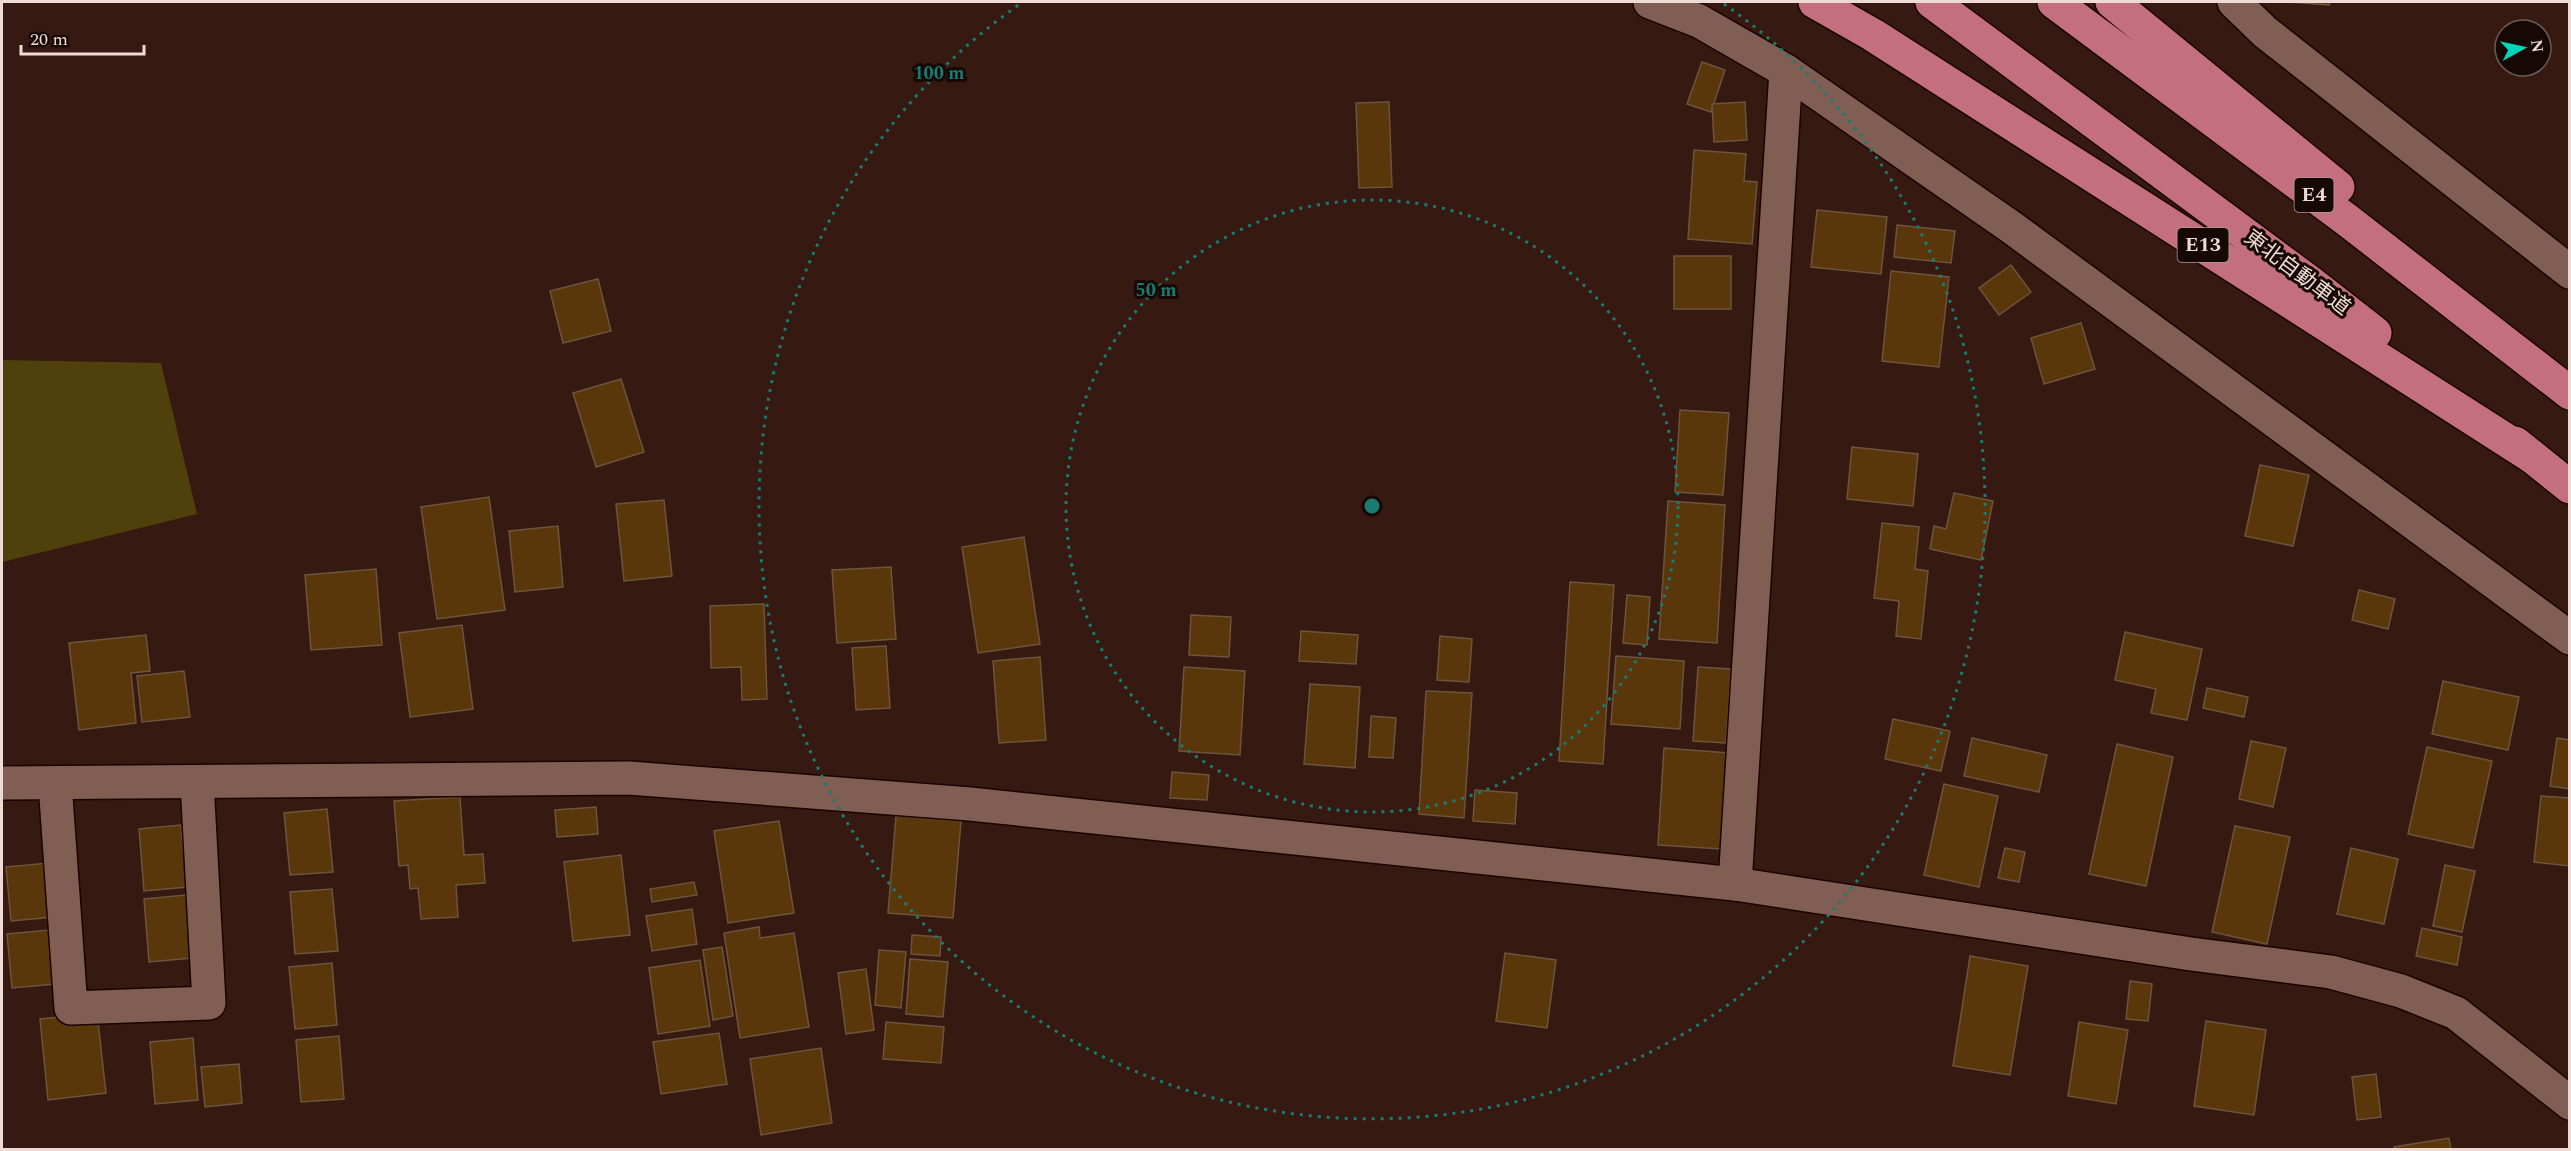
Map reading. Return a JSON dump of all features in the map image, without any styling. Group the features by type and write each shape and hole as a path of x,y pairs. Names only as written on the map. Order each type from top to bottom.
{"highway":[{"name":"E13","path":"1815,2 1873,35 2531,456"},
{"name":"東北自動車道","path":"1932,2 2311,283 2570,487"},
{"name":"E4","path":"2054,2 2347,220 2570,393"},
{"path":"2112,2 2570,376"}],"street":[{"path":"1650,2 1706,11 1786,71 2011,226 2570,638"},
{"path":"2234,2 2265,32 2570,272"},
{"path":"1735,884 1786,71"},
{"path":"2,783 629,778 969,804 1735,884 2191,954 2331,972 2401,991 2456,1013 2570,1103"},
{"path":"55,783 71,1008 209,1003 197,782"}],"shaded area":[{"path":"2,360 161,363 197,514 2,562"}],"building":[{"path":"2289,2 2330,2 2329,5"},
{"path":"1702,62 1725,70 1711,112 1687,104"},
{"path":"1389,102 1392,187 1359,188 1356,103"},
{"path":"1745,102 1747,140 1714,142 1712,104"},
{"path":"1694,150 1746,154 1744,181 1757,182 1752,244 1688,239"},
{"path":"1817,210 1887,217 1881,274 1811,267"},
{"path":"1897,225 1955,231 1951,263 1894,257"},
{"path":"1674,256 1731,256 1731,309 1674,309"},
{"path":"2011,265 2031,292 1999,315 1979,288"},
{"path":"1891,271 1949,277 1939,367 1882,361"},
{"path":"598,279 611,331 563,343 550,291"},
{"path":"2081,323 2095,369 2044,384 2031,338"},
{"path":"621,379 644,452 596,467 573,393"},
{"path":"1680,410 1729,413 1723,495 1675,492"},
{"path":"1852,447 1918,454 1913,506 1847,499"},
{"path":"2260,465 2309,475 2293,546 2245,536"},
{"path":"1954,493 1993,501 1981,560 1930,549 1934,526 1946,529"},
{"path":"489,497 505,610 437,619 421,507"},
{"path":"664,500 672,576 624,581 616,504"},
{"path":"1668,501 1725,505 1717,643 1659,639"},
{"path":"1882,523 1919,527 1915,569 1928,571 1921,639 1896,636 1899,601 1874,598"},
{"path":"558,526 563,587 515,592 509,531"},
{"path":"1024,537 1040,644 978,653 962,547"},
{"path":"891,567 896,639 837,643 832,570"},
{"path":"376,569 382,645 311,650 305,575"},
{"path":"1570,582 1614,585 1603,764 1559,761"},
{"path":"2359,590 2395,599 2388,629 2352,620"},
{"path":"1627,595 1650,597 1647,645 1623,643"},
{"path":"764,604 767,699 742,700 741,667 711,668 710,606"},
{"path":"1191,615 1231,617 1229,657 1189,655"},
{"path":"462,625 473,709 410,717 399,633"},
{"path":"1301,631 1358,635 1356,664 1299,661"},
{"path":"2125,632 2202,649 2187,720 2151,713 2156,689 2115,680"},
{"path":"146,635 150,671 131,673 136,723 79,730 69,643"},
{"path":"1440,636 1472,639 1469,682 1437,680"},
{"path":"886,646 890,708 856,710 852,648"},
{"path":"1616,656 1684,661 1680,729 1611,724"},
{"path":"1040,657 1046,740 999,743 993,661"},
{"path":"1184,667 1245,671 1240,755 1179,751"},
{"path":"1698,667 1731,669 1726,743 1693,741"},
{"path":"184,671 190,717 142,722 137,676"},
{"path":"2443,681 2519,697 2508,750 2432,734"},
{"path":"1310,684 1360,687 1355,768 1304,764"},
{"path":"2207,688 2248,697 2244,717 2203,708"},
{"path":"1426,691 1472,693 1464,818 1419,814"},
{"path":"1371,716 1396,718 1393,758 1369,757"},
{"path":"1893,719 1950,731 1941,771 1885,759"},
{"path":"1972,738 2047,755 2039,792 1964,776"},
{"path":"2557,738 2570,740 2570,789 2550,786"},
{"path":"2251,741 2286,748 2273,807 2239,799"},
{"path":"2117,744 2173,757 2146,886 2089,874"},
{"path":"2427,747 2492,761 2473,848 2408,834"},
{"path":"1664,748 1729,753 1722,849 1658,845"},
{"path":"1172,772 1209,775 1207,800 1170,798"},
{"path":"1944,784 1998,796 1979,887 1924,875"},
{"path":"1475,790 1517,793 1515,824 1473,821"},
{"path":"2541,796 2570,798 2570,866 2534,862"},
{"path":"460,797 464,855 483,854 485,883 456,885 458,917 421,919 418,888 410,889 408,865 399,866 394,801"},
{"path":"596,807 598,834 557,837 555,810"},
{"path":"327,809 333,872 290,875 284,813"},
{"path":"896,816 961,821 953,918 888,913"},
{"path":"779,821 794,913 728,923 714,831"},
{"path":"181,825 187,887 144,891 139,829"},
{"path":"2235,826 2290,837 2267,944 2212,932"},
{"path":"2005,848 2025,852 2019,882 1998,878"},
{"path":"2351,848 2398,859 2384,924 2337,914"},
{"path":"621,855 630,935 573,941 564,862"},
{"path":"49,863 54,917 11,921 6,867"},
{"path":"2445,865 2475,871 2462,932 2433,926"},
{"path":"694,882 697,895 652,902 650,889"},
{"path":"332,889 338,951 295,954 290,892"},
{"path":"186,895 192,958 149,962 144,899"},
{"path":"692,909 697,944 652,951 646,916"},
{"path":"759,927 760,938 794,933 809,1027 740,1038 724,933"},
{"path":"2422,928 2462,937 2457,965 2416,956"},
{"path":"50,930 55,984 12,988 7,934"},
{"path":"912,935 941,937 940,956 911,954"},
{"path":"722,947 733,1016 713,1020 703,950"},
{"path":"879,950 906,952 901,1008 875,1005"},
{"path":"1505,953 1556,960 1547,1028 1496,1021"},
{"path":"1970,956 2028,966 2010,1075 1953,1066"},
{"path":"910,959 948,962 943,1017 906,1014"},
{"path":"700,960 710,1026 658,1034 649,968"},
{"path":"332,963 337,1025 295,1029 289,967"},
{"path":"866,969 874,1030 846,1034 838,973"},
{"path":"2130,981 2152,984 2148,1021 2126,1019"},
{"path":"97,1013 106,1093 48,1100 40,1019"},
{"path":"2206,1021 2266,1030 2254,1115 2194,1106"},
{"path":"886,1022 944,1027 941,1063 883,1059"},
{"path":"2079,1022 2128,1030 2116,1104 2068,1096"},
{"path":"719,1033 727,1084 661,1094 653,1042"},
{"path":"339,1036 344,1099 301,1102 296,1040"},
{"path":"193,1038 198,1100 155,1104 150,1042"},
{"path":"821,1048 832,1123 761,1135 750,1059"},
{"path":"239,1064 242,1103 205,1107 201,1067"},
{"path":"2376,1074 2381,1117 2357,1120 2352,1077"},
{"path":"2449,1138 2451,1150 2394,1150 2394,1147"}]}
